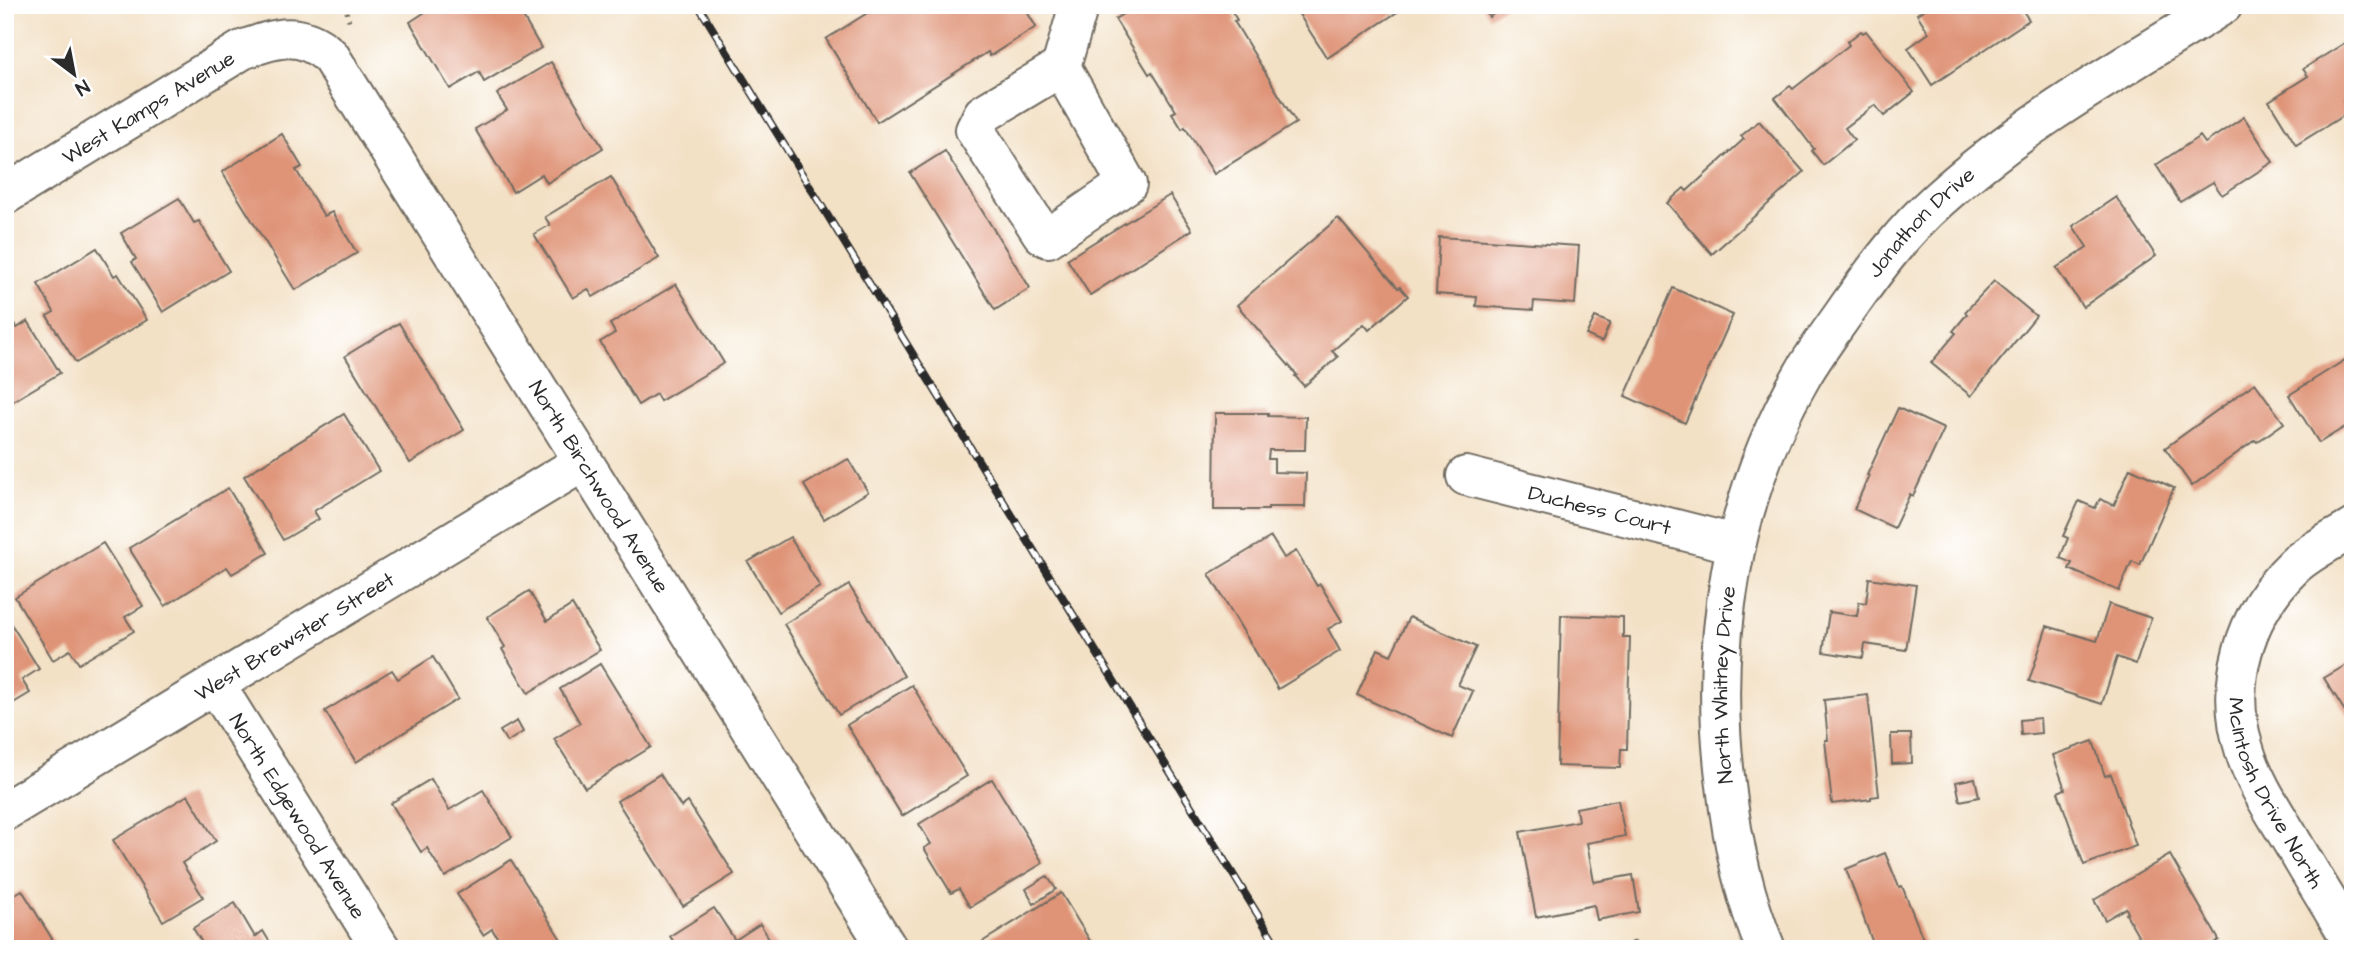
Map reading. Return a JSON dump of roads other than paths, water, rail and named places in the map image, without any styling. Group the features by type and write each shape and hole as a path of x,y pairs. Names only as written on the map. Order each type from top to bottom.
{"street":[{"path":"1060,67 1079,5"},
{"name":"Jonathon Drive","path":"1735,544 1752,488 1769,445 1803,374 1886,254 1937,200 1983,161 2031,126 2223,5"},
{"name":"West Kamps Avenue","path":"5,195 242,50 273,39 298,37"},
{"name":"North Birchwood Avenue","path":"298,37 321,47 330,56 888,949"},
{"name":"West Brewster Street","path":"5,811 583,463"},
{"name":"Duchess Court","path":"1466,476 1735,544"},
{"name":"McIntosh Drive North","path":"2353,528 2296,565 2273,592 2248,633 2236,673 2237,718 2245,753 2260,788 2353,943"},
{"name":"North Whitney Drive","path":"1735,544 1721,644 1722,757 1729,813 1741,872 1756,926 1766,949"},
{"name":"North Edgewood Avenue","path":"215,684 381,949"}],"railway":[{"path":"698,5 1279,949"}]}
